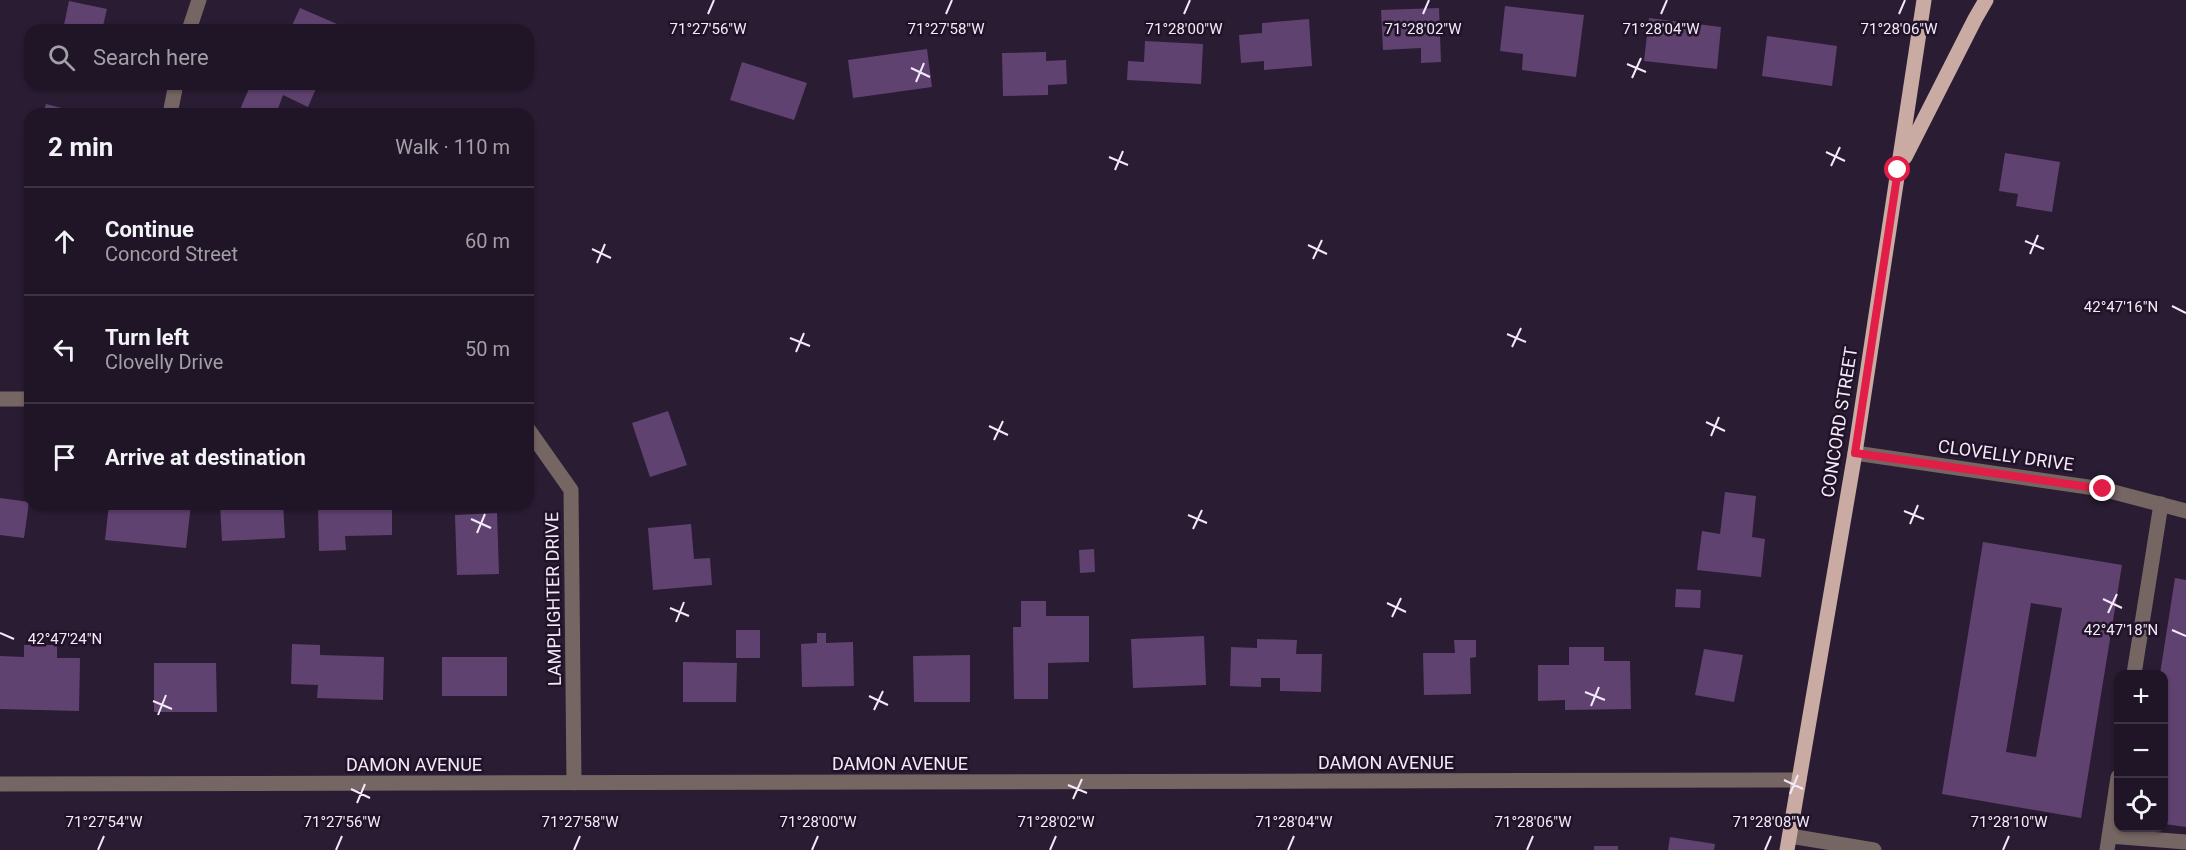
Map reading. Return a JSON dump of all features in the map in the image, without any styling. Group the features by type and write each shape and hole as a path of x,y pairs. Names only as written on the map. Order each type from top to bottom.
{"main road":[{"name":"CONCORD STREET","path":"1789,843 1855,453 1924,0"},
{"path":"1898,170 1986,0"}],"street":[{"path":"191,24 199,0"},
{"path":"171,108 175,90"},
{"path":"0,399 24,399"},
{"name":"LAMPLIGHTER DRIVE","path":"534,438 571,490 574,783"},
{"name":"CLOVELLY DRIVE","path":"1855,453 2103,489 2186,511"},
{"path":"2135,670 2161,504"},
{"path":"2118,778 2108,843 2186,842"},
{"name":"DAMON AVENUE","path":"0,784 1799,780"},
{"path":"1789,843 1874,850"}],"building":[{"path":"69,1 107,9 103,24 64,24"},
{"path":"1505,6 1584,15 1576,77 1522,70 1523,54 1500,51"},
{"path":"300,8 337,24 293,24"},
{"path":"1439,8 1441,62 1421,63 1421,48 1383,50 1381,10"},
{"path":"1649,18 1721,27 1717,69 1644,61"},
{"path":"1309,19 1312,66 1264,70 1264,61 1241,63 1239,35 1262,33 1262,23"},
{"path":"1767,36 1837,46 1832,86 1762,76"},
{"path":"1145,41 1203,44 1201,84 1127,80 1128,61 1144,62"},
{"path":"927,49 932,87 853,98 848,60"},
{"path":"1046,52 1046,61 1066,60 1067,84 1048,85 1048,95 1003,96 1002,53"},
{"path":"742,62 807,83 794,120 730,100"},
{"path":"248,90 315,90 308,107 283,95 278,108 241,108"},
{"path":"46,104 62,108 45,108"},
{"path":"2005,153 2060,162 2052,212 2016,206 2018,194 1999,191"},
{"path":"668,411 687,465 650,477 632,423"},
{"path":"1725,492 1756,496 1752,537 1765,539 1761,577 1697,570 1702,531 1720,534"},
{"path":"0,498 24,501 24,510 28,510 24,538 0,535"},
{"path":"108,510 190,510 186,548 105,540"},
{"path":"220,510 283,510 285,538 222,541"},
{"path":"318,510 392,510 392,535 345,536 346,550 319,551"},
{"path":"497,513 499,574 457,575 455,515"},
{"path":"691,524 694,559 710,558 712,585 653,590 648,528"},
{"path":"1983,542 2122,565 2081,818 1942,794","holes":["2031,603 2062,608 2036,757 2006,752"]},
{"path":"1094,549 1095,572 1080,573 1079,550"},
{"path":"2175,578 2186,580 2186,827 2168,825 2168,670 2161,670"},
{"path":"1676,589 1701,590 1700,608 1675,607"},
{"path":"1021,601 1046,601 1046,616 1089,616 1089,662 1048,663 1048,699 1014,699 1013,627 1021,627"},
{"path":"736,630 760,630 760,658 736,658"},
{"path":"817,633 826,633 826,643 853,642 854,686 802,687 801,644 817,643"},
{"path":"1204,636 1206,685 1133,688 1131,639"},
{"path":"1257,639 1297,640 1296,654 1322,654 1321,692 1280,691 1280,678 1261,678 1261,687 1230,686 1231,647 1257,648"},
{"path":"1454,640 1476,640 1476,657 1470,658 1471,694 1424,695 1423,653 1455,653"},
{"path":"292,644 320,645 320,655 384,657 383,700 317,698 318,685 291,684"},
{"path":"24,645 57,645 57,658 80,658 79,711 0,709 0,656 24,657"},
{"path":"1569,647 1604,647 1604,661 1630,661 1631,709 1565,710 1565,700 1538,701 1538,665 1569,665"},
{"path":"1704,649 1743,655 1734,702 1695,695"},
{"path":"970,655 970,702 914,702 913,656"},
{"path":"442,657 507,657 507,696 442,696"},
{"path":"683,662 737,663 736,702 683,702"},
{"path":"154,663 216,663 217,712 154,712"},
{"path":"1670,837 1715,844 1714,850 1668,850"},
{"path":"1594,846 1618,846 1618,850 1594,850"}],"route":[{"path":"1898,170 1855,453 2103,489"}]}
